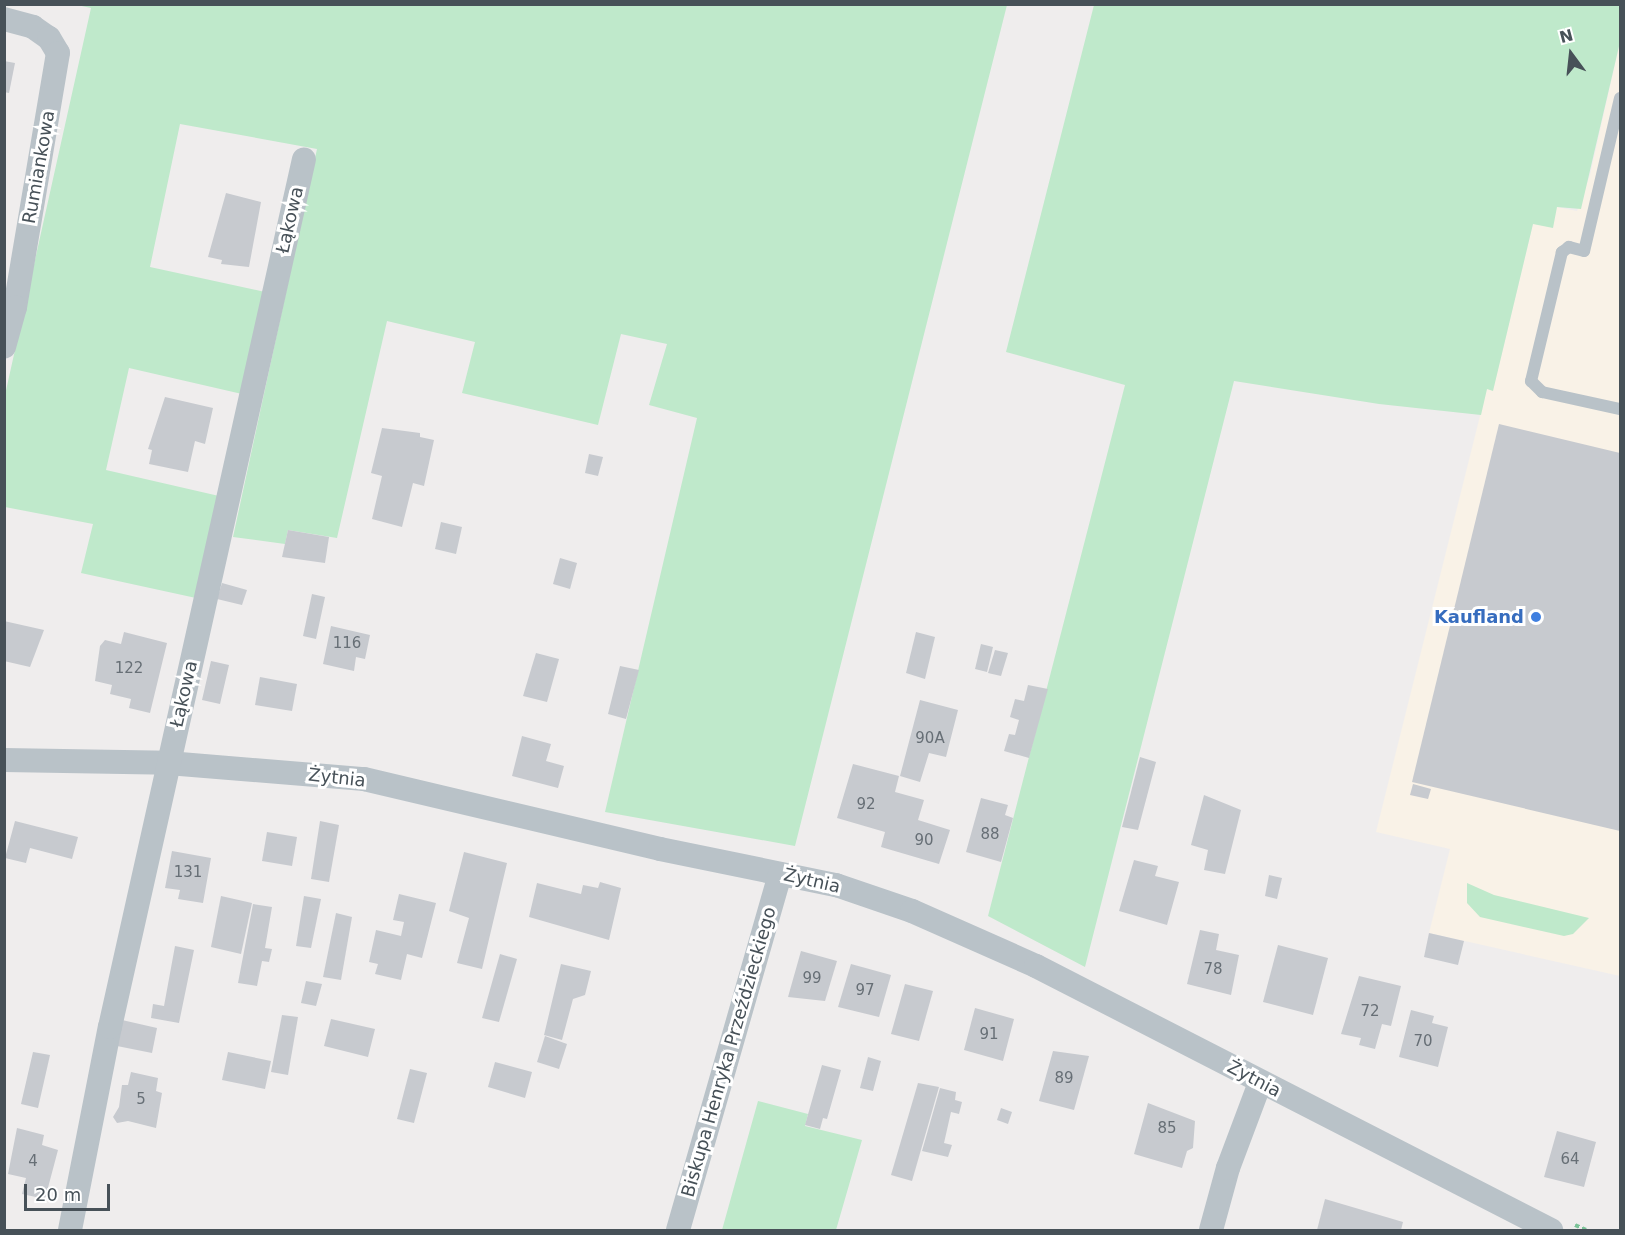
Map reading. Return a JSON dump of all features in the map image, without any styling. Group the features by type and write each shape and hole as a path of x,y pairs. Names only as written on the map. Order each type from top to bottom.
{"street":[{"name":"Rumiankowa","path":"4,19 33,27 49,38 57,53 17,295 4,346"},
{"name":"Łąkowa","path":"69,1230 168,764 304,159"},
{"name":"Żytnia","path":"4,760 168,764 364,779 836,885 912,911 1036,966 1260,1083 1558,1225"},
{"name":"Biskupa Henryka Przeździeckiego","path":"678,1230 780,874"},
{"path":"1210,1230 1228,1168 1260,1083"}],"lane":[{"path":"1620,98 1584,251 1569,247 1562,252 1531,381 1542,392 1620,409"}],"path":[{"path":"1558,1225 1586,1230"}],"shaded area":[{"path":"1620,42 1620,976 1429,933 1450,849 1376,832 1487,388 1493,390 1533,224 1557,207 1577,211 1590,175"}],"green space":[{"path":"77,5 1007,5 795,846 605,812 697,418 649,405 667,344 621,334 598,425 462,393 475,342 387,321 337,538 288,530 285,544 233,537 317,149 180,124 150,267 265,292 242,394 129,368 106,470 219,496 196,598 81,573 93,524 5,507 5,395 91,8"},
{"path":"1094,5 1620,5 1620,42 1581,209 1557,207 1553,228 1533,224 1493,391 1487,389 1481,415 1379,404 1234,381 1085,967 988,916 1125,385 1006,352"},
{"path":"1467,883 1494,895 1589,918 1573,934 1564,936 1480,917 1467,903"},
{"path":"758,1101 808,1114 805,1126 862,1140 836,1230 722,1230"}],"building":[{"path":"4,61 15,63 9,93 4,92"},
{"path":"226,193 261,202 249,267 221,264 222,260 208,257"},
{"path":"165,397 213,408 205,444 195,441 188,472 149,464 152,450 148,449"},
{"name":"Kaufland","path":"1499,424 1620,453 1620,831 1412,782"},
{"path":"382,428 420,433 420,437 434,440 424,486 413,483 402,527 372,519 382,476 371,473"},
{"path":"589,454 603,457 598,476 585,473"},
{"path":"441,522 462,527 456,554 435,549"},
{"path":"288,530 329,537 325,563 282,557"},
{"path":"560,558 577,563 570,589 553,584"},
{"path":"222,583 247,590 242,605 217,599"},
{"path":"312,594 325,597 316,639 303,636"},
{"path":"4,621 44,630 30,667 4,661"},
{"path":"331,626 370,635 365,659 356,657 354,671 323,664"},
{"path":"124,632 167,643 150,713 129,708 131,699 110,694 112,685 95,681 100,646 105,640 121,644"},
{"path":"916,632 935,637 925,679 906,673"},
{"path":"981,644 993,647 987,672 975,669"},
{"path":"995,650 1008,653 1001,676 988,673"},
{"path":"536,653 559,659 547,702 523,696"},
{"path":"211,661 229,665 220,704 202,700"},
{"path":"620,666 639,670 626,719 608,714"},
{"path":"260,677 297,684 292,711 255,705"},
{"path":"1028,685 1048,689 1029,758 1004,751 1009,734 1015,735 1019,720 1010,717 1015,699 1024,701"},
{"path":"920,700 958,710 946,757 929,753 920,782 900,776"},
{"path":"522,736 551,744 546,761 564,766 558,788 512,776"},
{"path":"1140,757 1156,762 1138,830 1122,827"},
{"path":"853,764 899,776 895,792 924,800 918,820 950,830 939,864 881,847 885,832 837,818"},
{"path":"1413,784 1431,789 1428,799 1410,795"},
{"path":"1204,795 1241,810 1225,874 1204,870 1208,850 1191,845"},
{"path":"981,798 1008,805 1005,815 1013,818 1001,862 966,852"},
{"path":"15,821 78,837 72,859 30,848 26,863 5,858"},
{"path":"320,821 339,825 329,882 311,879"},
{"path":"267,832 297,837 292,866 262,861"},
{"path":"172,851 211,858 203,903 178,899 180,890 165,888"},
{"path":"464,852 507,863 482,969 457,963 469,918 449,911"},
{"path":"1134,860 1158,866 1155,876 1179,882 1167,925 1119,911"},
{"path":"1269,875 1282,878 1277,899 1265,896"},
{"path":"600,882 621,888 609,940 529,917 537,883 581,894 583,885 598,888"},
{"path":"399,894 436,903 422,958 407,954 401,980 375,974 378,964 369,962 376,930 401,936 404,922 393,920"},
{"path":"221,896 252,903 241,954 211,947"},
{"path":"304,896 321,899 311,948 296,946"},
{"path":"253,904 272,907 265,948 272,949 269,962 262,961 257,986 238,983"},
{"path":"336,913 352,917 341,980 323,977"},
{"path":"1200,930 1219,934 1216,950 1239,955 1231,995 1187,984"},
{"path":"1429,933 1464,941 1458,965 1424,957"},
{"path":"1278,945 1328,958 1313,1015 1263,1002"},
{"path":"175,946 194,950 179,1023 151,1018 153,1004 164,1006"},
{"path":"801,951 837,961 825,1001 788,997"},
{"path":"500,954 517,959 499,1022 482,1018"},
{"path":"561,964 591,971 585,995 573,999 562,1040 544,1035"},
{"path":"851,964 891,975 879,1017 838,1007"},
{"path":"1359,976 1401,986 1391,1026 1382,1024 1375,1049 1359,1045 1361,1038 1341,1034"},
{"path":"306,981 322,984 316,1006 301,1003"},
{"path":"905,984 933,991 919,1041 891,1034"},
{"path":"975,1008 1014,1019 1003,1061 964,1050"},
{"path":"1411,1010 1434,1016 1432,1023 1448,1027 1438,1067 1399,1057"},
{"path":"282,1015 298,1017 288,1075 271,1072"},
{"path":"331,1019 375,1029 368,1057 324,1046"},
{"path":"122,1020 157,1028 152,1053 117,1046"},
{"path":"545,1036 567,1044 559,1069 537,1062"},
{"path":"1053,1051 1089,1056 1074,1110 1039,1101"},
{"path":"33,1052 50,1055 38,1108 21,1104"},
{"path":"228,1052 271,1061 265,1089 222,1080"},
{"path":"868,1057 881,1061 873,1091 860,1088"},
{"path":"495,1062 532,1072 525,1098 488,1087"},
{"path":"822,1065 841,1070 827,1119 823,1118 820,1129 805,1125"},
{"path":"410,1069 427,1073 414,1123 397,1119"},
{"path":"131,1072 158,1078 156,1091 162,1093 156,1128 128,1121 117,1123 113,1117 119,1107 122,1085 128,1085"},
{"path":"918,1083 939,1087 912,1181 891,1175"},
{"path":"940,1088 956,1092 955,1100 962,1102 959,1114 951,1112 944,1143 952,1145 948,1157 922,1151"},
{"path":"1148,1103 1195,1121 1193,1148 1187,1151 1182,1168 1134,1154"},
{"path":"1001,1108 1012,1112 1008,1124 997,1120"},
{"path":"17,1128 44,1135 42,1145 58,1150 45,1199 22,1194 26,1178 8,1174"},
{"path":"1557,1131 1596,1142 1584,1187 1544,1177"},
{"path":"1325,1199 1403,1222 1401,1230 1317,1230"}],"place":[{"name":"Kaufland","path":"1536,617"}]}
